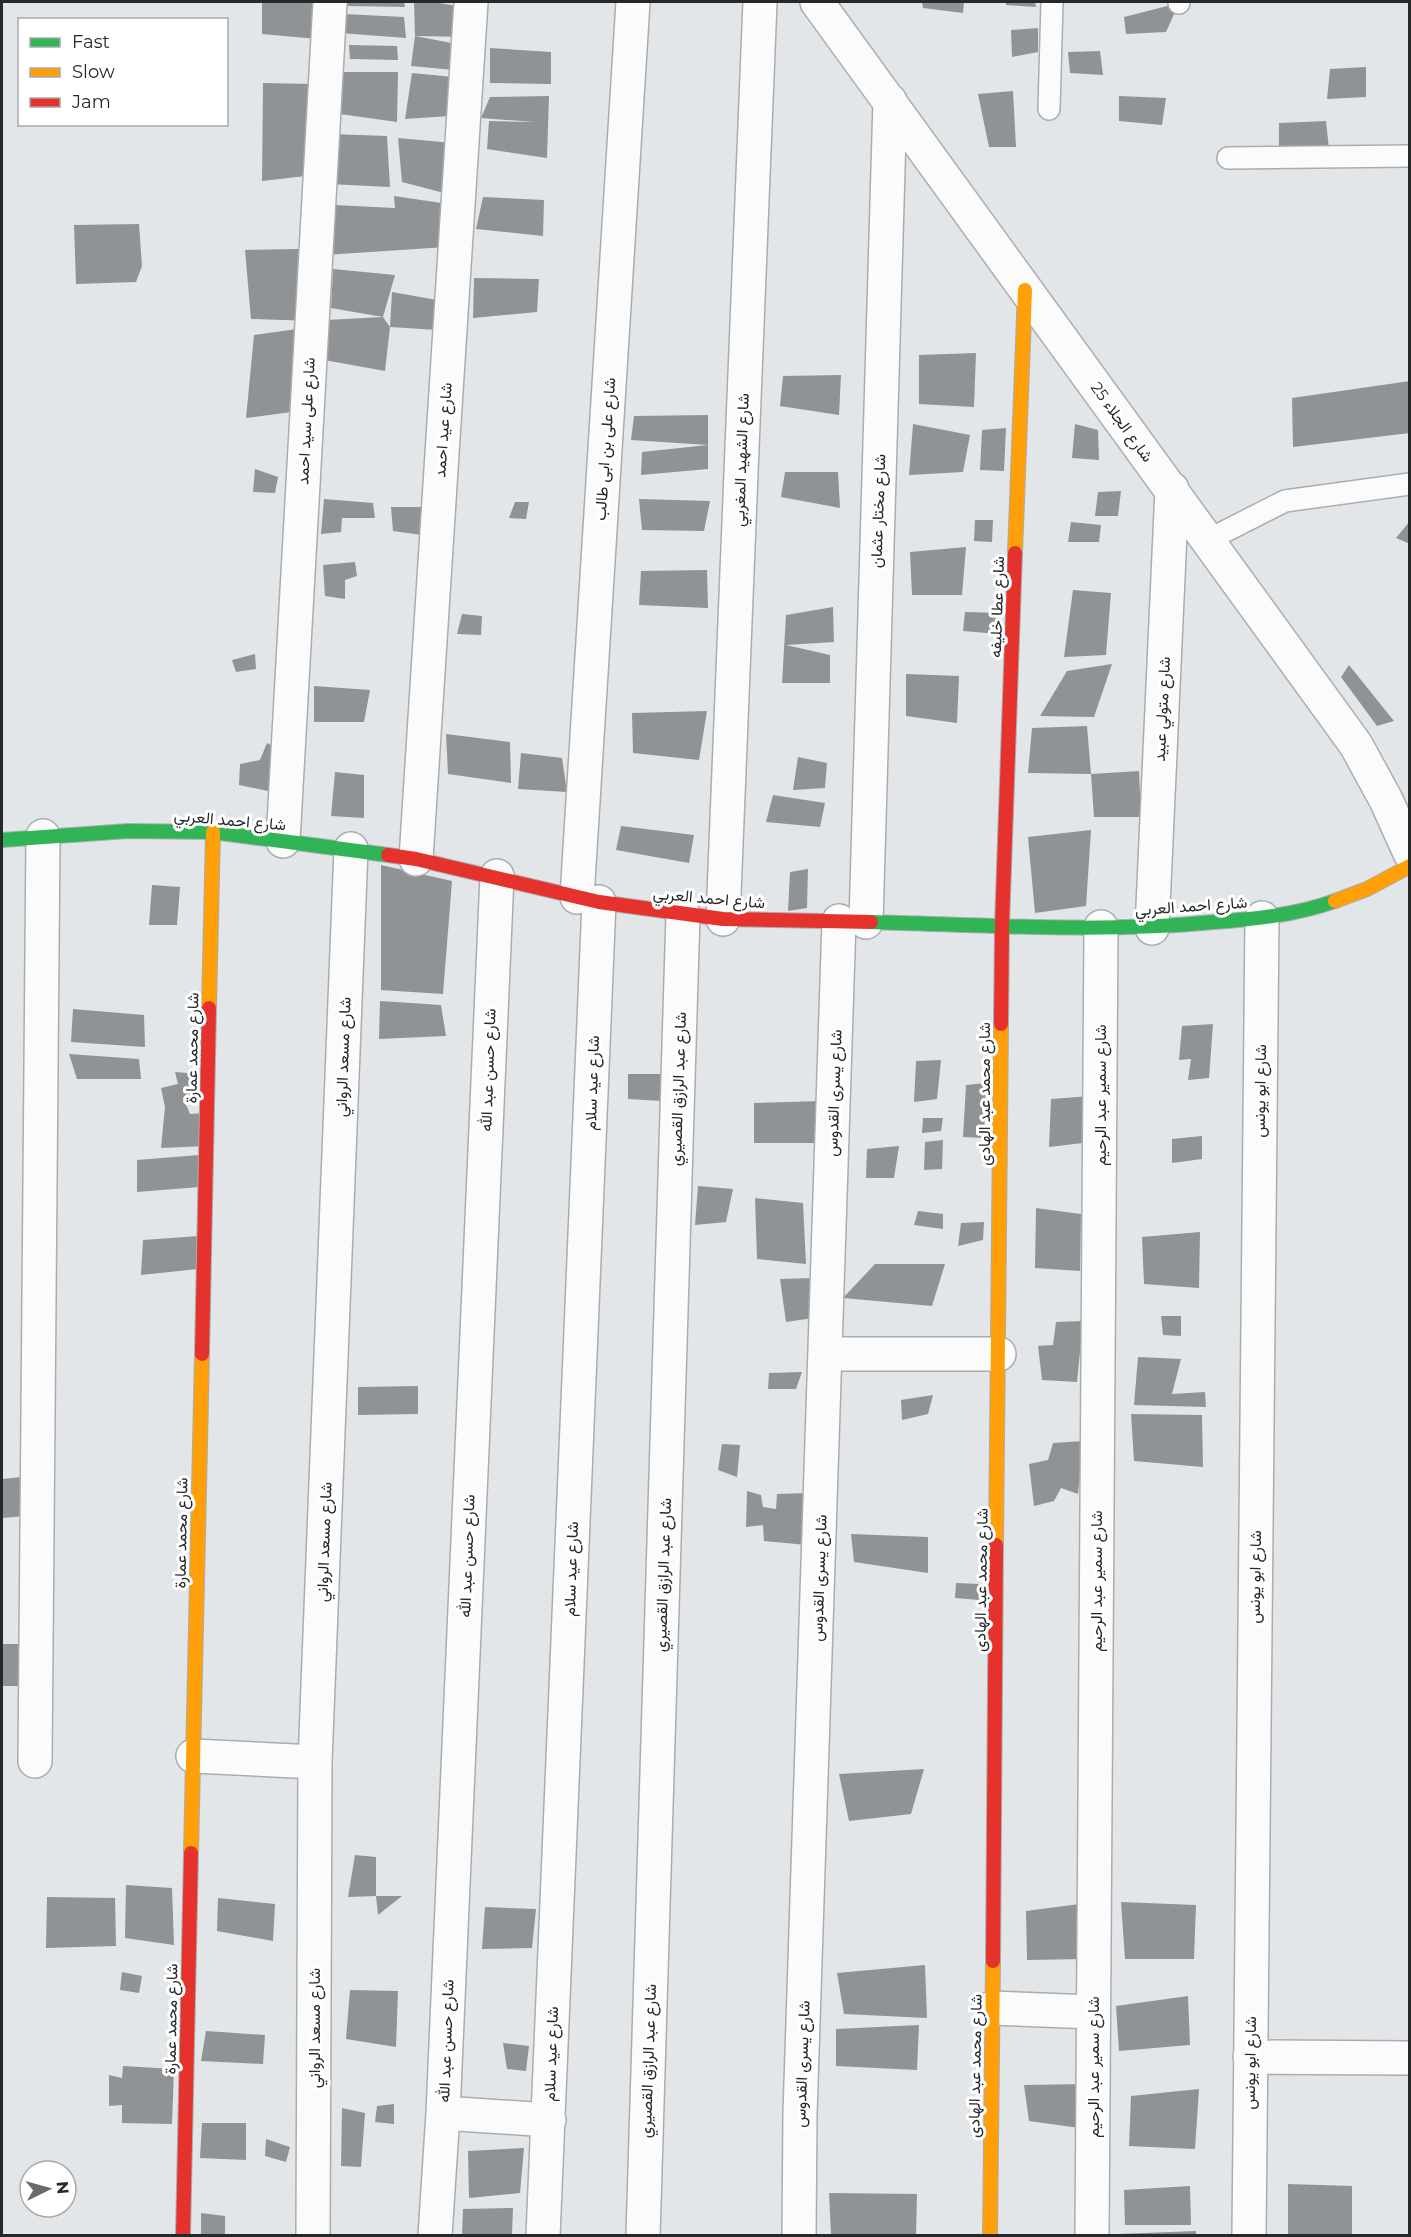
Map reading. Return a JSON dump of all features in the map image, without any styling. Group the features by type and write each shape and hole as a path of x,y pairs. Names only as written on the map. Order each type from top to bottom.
{"street":[{"name":"شارع على سيد احمد","path":"283,841 330,2"},
{"name":"شارع عيد احمد","path":"416,859 471,2"},
{"name":"شارع على بن ابى طالب","path":"588,899 633,2"},
{"name":"شارع الشهيد المغربي","path":"723,919 760,2"},
{"name":"شارع الجلاء 25","path":"817,2 839,16 890,101 1025,291 1172,489 1356,745 1386,800 1410,853"},
{"name":"شارع مختار عثمان","path":"852,922 890,101"},
{"name":"شارع عطا خليفه","path":"1002,925 1025,291"},
{"name":"شارع متولي عبيد","path":"1152,928 1172,489"},
{"name":"شارع احمد العربي","path":"2,840 128,831 213,832 416,859 588,899 723,919 1152,928 1262,918 1315,908 1367,890 1410,866"},
{"name":"شارع محمد عمارة","path":"183,2235 213,832"},
{"path":"35,1761 43,836"},
{"name":"شارع مسعد الرواني","path":"313,2235 315,1762 351,849"},
{"name":"شارع حسن عبد الله","path":"435,2235 443,2113 497,876"},
{"name":"شارع عيد سلام","path":"543,2235 549,2120 588,899"},
{"name":"شارع عبد الرازق القصيري","path":"643,2235 683,914"},
{"name":"شارع ابو يونس","path":"1249,2235 1262,918"},
{"name":"شارع يسرى القدوس","path":"799,2235 800,2114 827,1354 852,922"},
{"name":"شارع محمد عبد الهادى","path":"990,2235 1002,925"},
{"name":"شارع سمير عبد الرحيم","path":"1092,2235 1101,927"},
{"path":"827,1354 999,1354"},
{"path":"193,1756 315,1762"},
{"path":"993,2008 1093,2012"},
{"path":"1250,2058 1410,2058"},
{"path":"443,2113 549,2120"}],"lane":[{"path":"1049,109 1052,2"},
{"path":"1228,158 1410,156"},
{"path":"1208,540 1285,501 1410,484"}],"building":[{"path":"262,2 318,2 317,39 262,34"},
{"path":"347,2 404,2 405,7 347,6"},
{"path":"414,2 434,2 468,8 470,37 415,36"},
{"path":"922,2 964,2 963,13 923,8"},
{"path":"1006,2 1035,2 1036,7 1006,5"},
{"path":"1179,3 1166,32 1126,34 1124,17"},
{"path":"344,14 404,17 406,38 340,33"},
{"path":"1038,28 1038,52 1012,57 1011,30"},
{"path":"415,36 462,45 465,71 411,66"},
{"path":"349,45 397,46 398,60 350,59"},
{"path":"490,48 551,52 551,84 490,83"},
{"path":"1100,51 1103,75 1070,73 1068,52"},
{"path":"1366,67 1366,97 1327,99 1330,69"},
{"path":"341,72 398,72 397,122 340,114"},
{"path":"412,73 464,78 464,115 405,119"},
{"path":"263,83 312,84 306,176 262,181"},
{"path":"1013,91 1016,147 989,147 978,94"},
{"path":"549,96 547,158 487,149 489,121 535,122 481,118 490,97"},
{"path":"1119,96 1166,98 1162,125 1119,121"},
{"path":"1326,121 1329,149 1279,147 1279,123"},
{"path":"331,134 387,136 390,187 328,184"},
{"path":"398,138 453,143 448,194 402,182"},
{"path":"394,196 448,204 446,247 325,255 334,205 395,208"},
{"path":"483,197 544,200 543,236 476,229"},
{"path":"139,224 142,266 136,282 76,284 74,225"},
{"path":"299,249 312,321 251,319 245,250"},
{"path":"333,269 395,275 383,317 331,308"},
{"path":"474,278 539,279 537,312 473,318"},
{"path":"392,292 437,300 437,330 390,327"},
{"path":"383,317 390,327 385,371 324,360 326,320"},
{"path":"297,329 307,410 246,418 254,335"},
{"path":"976,353 974,407 919,404 919,355"},
{"path":"841,375 839,415 780,406 783,376"},
{"path":"1410,381 1410,433 1293,447 1292,398"},
{"path":"708,415 708,445 631,440 634,416"},
{"path":"913,424 970,435 963,472 909,475"},
{"path":"1075,424 1098,430 1099,460 1072,458"},
{"path":"1006,428 1004,471 980,470 982,430"},
{"path":"708,445 708,469 641,475 642,452"},
{"path":"255,469 278,477 275,493 253,492"},
{"path":"785,472 838,472 840,508 781,497"},
{"path":"1121,491 1118,516 1095,516 1098,492"},
{"path":"324,499 373,503 375,518 342,518 341,532 321,534"},
{"path":"639,499 710,501 704,531 642,530"},
{"path":"515,502 529,502 526,519 509,518"},
{"path":"391,507 423,507 422,535 393,531"},
{"path":"975,520 993,520 992,542 974,541"},
{"path":"1410,521 1410,544 1396,538"},
{"path":"1071,522 1101,525 1099,542 1068,542"},
{"path":"966,547 962,595 912,595 910,552"},
{"path":"355,562 357,576 345,580 345,599 325,596 323,565"},
{"path":"707,570 708,608 639,605 641,571"},
{"path":"1073,590 1111,593 1106,655 1064,657"},
{"path":"833,607 834,642 786,645 830,655 830,683 782,683 786,615"},
{"path":"965,612 1000,613 999,634 963,631"},
{"path":"462,614 482,616 481,635 457,634"},
{"path":"255,654 256,669 236,672 232,660"},
{"path":"1112,664 1094,717 1040,716 1067,671"},
{"path":"1349,665 1394,721 1377,726 1341,677"},
{"path":"906,674 959,676 957,723 906,716"},
{"path":"314,686 370,690 364,722 314,722"},
{"path":"707,711 699,760 633,753 632,713"},
{"path":"1087,726 1091,774 1028,773 1032,728"},
{"path":"446,734 510,742 511,783 448,774"},
{"path":"267,743 277,749 273,792 239,785 240,764 260,760"},
{"path":"521,753 562,758 567,792 518,789"},
{"path":"798,757 827,763 825,788 793,790"},
{"path":"1139,771 1141,817 1094,817 1091,774"},
{"path":"335,772 364,775 364,818 331,816"},
{"path":"773,795 825,803 820,827 766,822"},
{"path":"621,826 694,835 689,863 616,850"},
{"path":"1091,830 1086,906 1035,913 1028,837"},
{"path":"381,865 452,881 443,994 381,990"},
{"path":"808,869 807,908 788,911 790,872"},
{"path":"152,885 180,887 177,925 149,925"},
{"path":"380,1001 441,1005 446,1036 379,1039"},
{"path":"73,1009 144,1015 145,1047 71,1042"},
{"path":"1213,1024 1209,1078 1188,1080 1191,1059 1179,1060 1182,1026"},
{"path":"69,1054 139,1059 141,1079 77,1079"},
{"path":"941,1060 937,1099 914,1102 916,1061"},
{"path":"175,1072 200,1074 203,1102 186,1104 190,1114 207,1113 206,1146 161,1148 165,1107 161,1088 178,1084"},
{"path":"628,1074 661,1074 662,1101 628,1099"},
{"path":"986,1083 984,1138 963,1137 966,1085"},
{"path":"1090,1096 1083,1143 1049,1147 1051,1099"},
{"path":"821,1101 821,1143 754,1143 754,1103"},
{"path":"923,1118 943,1118 941,1131 922,1133"},
{"path":"1202,1136 1202,1159 1172,1163 1172,1139"},
{"path":"943,1140 942,1169 924,1170 925,1142"},
{"path":"899,1146 894,1178 866,1178 867,1149"},
{"path":"199,1155 200,1187 137,1192 137,1160"},
{"path":"698,1186 733,1189 726,1222 695,1225"},
{"path":"755,1198 803,1203 806,1264 757,1259"},
{"path":"1036,1208 1081,1214 1080,1271 1035,1268"},
{"path":"918,1211 943,1214 943,1229 914,1225"},
{"path":"984,1222 983,1240 958,1246 961,1223"},
{"path":"1200,1232 1199,1288 1144,1284 1142,1237"},
{"path":"199,1236 198,1269 141,1275 143,1240"},
{"path":"875,1264 945,1264 932,1306 843,1298"},
{"path":"815,1278 813,1318 786,1322 780,1279"},
{"path":"1161,1316 1181,1316 1181,1336 1163,1335"},
{"path":"1083,1321 1077,1382 1042,1380 1038,1346 1053,1345 1056,1322"},
{"path":"1138,1357 1181,1359 1172,1394 1205,1392 1206,1407 1134,1405"},
{"path":"802,1372 796,1389 768,1389 769,1373"},
{"path":"418,1386 418,1414 358,1415 358,1387"},
{"path":"933,1395 928,1414 902,1420 901,1400"},
{"path":"1131,1414 1202,1415 1203,1467 1134,1461"},
{"path":"1083,1441 1078,1494 1061,1488 1054,1501 1034,1506 1029,1464 1048,1460 1053,1443"},
{"path":"722,1444 740,1445 737,1477 718,1470"},
{"path":"22,1477 25,1516 2,1518 2,1479"},
{"path":"747,1491 761,1495 763,1507 776,1509 777,1494 808,1493 807,1545 764,1541 763,1525 746,1527"},
{"path":"851,1534 928,1537 928,1573 854,1562"},
{"path":"956,1583 980,1584 979,1600 955,1598"},
{"path":"2,1644 19,1644 20,1686 2,1686"},
{"path":"924,1769 911,1814 849,1821 839,1774"},
{"path":"355,1855 376,1857 376,1896 348,1897"},
{"path":"126,1885 172,1888 174,1945 125,1938"},
{"path":"376,1896 402,1896 378,1915"},
{"path":"47,1897 115,1898 116,1946 46,1948"},
{"path":"218,1898 275,1904 273,1941 217,1931"},
{"path":"1121,1902 1196,1905 1194,1959 1125,1959"},
{"path":"1087,1903 1087,1959 1027,1960 1026,1911"},
{"path":"485,1907 536,1909 532,1948 482,1949"},
{"path":"925,1965 927,2018 844,2014 837,1973"},
{"path":"122,1972 142,1976 139,1993 120,1990"},
{"path":"350,1990 398,1991 396,2047 346,2039"},
{"path":"1188,1996 1190,2045 1119,2051 1116,2006"},
{"path":"919,2025 917,2070 836,2066 836,2029"},
{"path":"206,2031 265,2035 263,2064 201,2061"},
{"path":"503,2043 529,2046 526,2071 507,2069"},
{"path":"123,2066 174,2069 172,2124 122,2123 122,2105 109,2106 109,2075 122,2078"},
{"path":"1087,2084 1087,2129 1029,2121 1024,2085"},
{"path":"1199,2089 1195,2149 1129,2146 1131,2096"},
{"path":"394,2104 394,2124 375,2122 377,2106"},
{"path":"342,2108 365,2113 361,2167 341,2166"},
{"path":"202,2123 246,2123 246,2160 200,2158"},
{"path":"266,2139 290,2147 286,2162 265,2156"},
{"path":"524,2148 520,2193 469,2198 468,2151"},
{"path":"1288,2184 1352,2186 1352,2235 1288,2235"},
{"path":"1190,2186 1191,2225 1125,2225 1124,2190"},
{"path":"829,2193 917,2194 916,2235 831,2235"},
{"path":"513,2208 512,2235 462,2235 463,2209"},
{"path":"201,2213 225,2216 225,2235 201,2235"},
{"path":"1196,2231 1196,2235 1118,2235 1118,2234"}],"traffic: fast":[{"path":"2,840 128,831 213,832 388,855"},
{"path":"871,922 1085,928 1128,927 1275,916 1335,901"}],"traffic: slow":[{"path":"1015,553 1025,290"},
{"path":"209,1008 213,832"},
{"path":"1335,901 1367,889 1410,866"},
{"path":"996,1545 1001,1024"},
{"path":"191,1853 202,1354"},
{"path":"990,2236 993,1961"}],"traffic: jam":[{"path":"1001,1024 1002,925 1015,553"},
{"path":"388,855 416,859 599,902 723,919 871,922"},
{"path":"202,1354 209,1008"},
{"path":"993,1961 996,1545"},
{"path":"183,2236 191,1853"}]}
